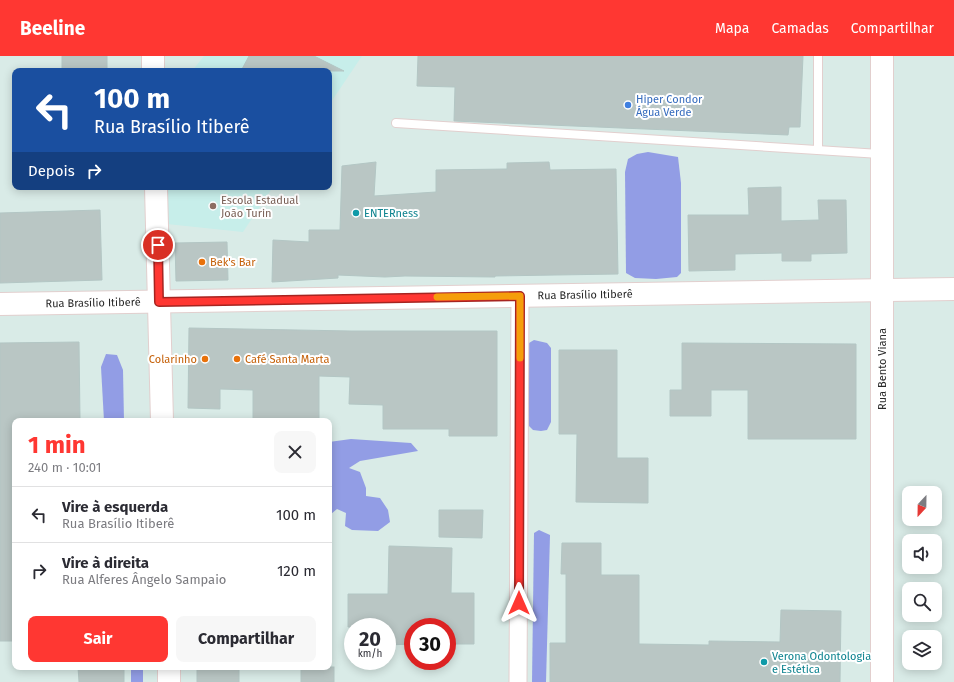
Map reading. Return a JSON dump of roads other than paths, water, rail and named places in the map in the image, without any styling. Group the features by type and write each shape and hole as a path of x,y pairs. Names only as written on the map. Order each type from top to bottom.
{"main road":[{"path":"153,56 153,68"},
{"name":"Rua Bento Viana","path":"882,56 882,682"},
{"path":"156,190 162,418"},
{"name":"Rua Brasílio Itiberê","path":"0,304 954,289"},
{"path":"169,670 169,682"}],"street":[{"path":"518,682 520,296"}],"lane":[{"path":"818,56 818,150"},
{"path":"396,123 882,154"}],"place":[{"name":"Hiper Condor Água Verde","path":"628,105"},
{"name":"Escola Estadual João Turin","path":"213,206"},
{"name":"ENTERness","path":"356,213"},
{"name":"Bek's Bar","path":"202,262"},
{"name":"Colarinho","path":"205,359"},
{"name":"Café Santa Marta","path":"237,359"},
{"name":"Verona Odontologia e Estética","path":"764,662"}]}
